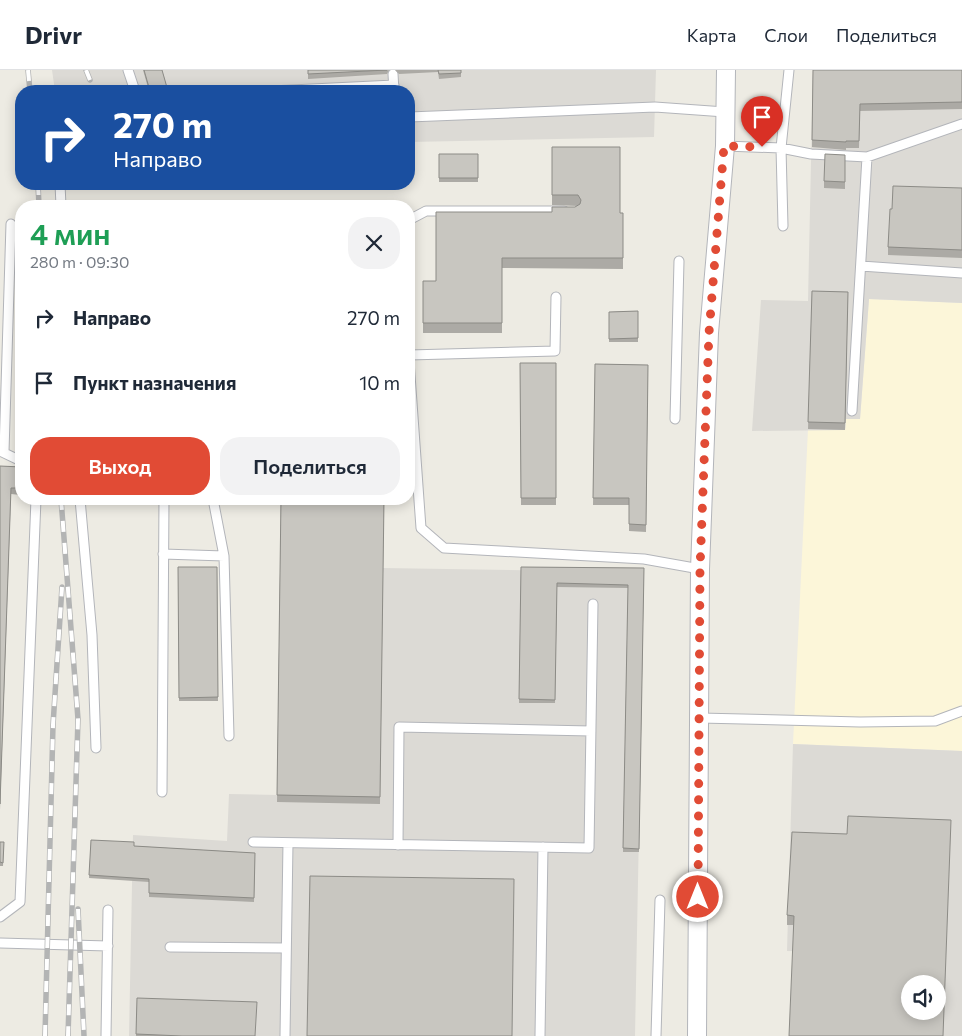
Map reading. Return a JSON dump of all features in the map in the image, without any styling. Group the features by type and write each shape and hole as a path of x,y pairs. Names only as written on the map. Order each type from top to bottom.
{"street":[{"path":"697,1036 700,569 709,333 724,146 726,70"}],"lane":[{"path":"128,70 133,85"},
{"path":"783,226 781,148 789,70"},
{"path":"393,74 394,85"},
{"path":"415,117 655,106 725,112"},
{"path":"724,146 781,148 811,154 867,157 962,124"},
{"path":"852,411 867,157"},
{"path":"415,217 426,211 575,211"},
{"path":"12,224 2,452 15,458"},
{"path":"675,419 679,261"},
{"path":"861,266 962,273"},
{"path":"415,355 555,351 556,297"},
{"path":"415,467 421,528 444,548 644,558 700,569"},
{"path":"0,916 20,902 36,505"},
{"path":"81,505 92,635 96,748"},
{"path":"162,792 164,505"},
{"path":"213,505 224,556 229,736"},
{"path":"163,554 224,556"},
{"path":"253,842 589,848 593,604"},
{"path":"700,718 860,722 935,721 962,711"},
{"path":"398,845 399,727 591,731"},
{"path":"286,1036 288,843"},
{"path":"540,1036 544,847"},
{"path":"656,1036 660,900"},
{"path":"106,1036 108,910"},
{"path":"0,943 108,946"},
{"path":"170,946 286,948"}],"shaded area":[{"path":"52,70 656,70 654,137 415,142 415,85 54,85"},
{"path":"813,70 962,70 962,303 869,299 860,419 846,419 845,430 752,431 761,300 808,301"},
{"path":"869,299 962,303 962,751 793,744 808,429 845,430 846,418 860,419"},
{"path":"281,505 290,505 383,568 644,572 635,1036 129,1036 133,835 227,841 229,794 277,795"},
{"path":"793,744 962,751 962,1036 828,1036 832,952 787,951"}],"building":[{"path":"144,70 162,70 166,85 148,85"},
{"path":"308,70 387,70 308,74"},
{"path":"438,70 461,70 461,73 439,74"},
{"path":"813,70 962,70 962,102 860,104 859,141 812,140"},
{"path":"552,147 620,147 620,213 623,213 623,258 502,258 502,323 423,323 423,281 436,281 436,212 552,212 552,207 575,207 580,204 581,200 578,195 552,195"},
{"path":"439,154 478,154 478,178 439,178"},
{"path":"825,154 845,155 845,182 824,181"},
{"path":"893,186 962,188 962,250 888,247"},
{"path":"812,291 848,292 845,423 808,422"},
{"path":"638,311 638,338 609,339 609,312"},
{"path":"520,363 556,363 556,498 521,498"},
{"path":"595,364 648,365 646,525 629,524 629,498 593,498"},
{"path":"0,466 15,467 15,488 11,488 0,804"},
{"path":"281,505 384,505 380,797 277,795"},
{"path":"178,567 217,567 218,697 179,698"},
{"path":"521,567 644,568 639,849 623,848 628,585 557,583 555,700 519,699"},
{"path":"848,816 951,820 945,975 901,975 901,1020 944,1020 943,1036 789,1036 794,916 787,915 792,832 847,834"},
{"path":"91,840 134,842 134,846 255,853 254,898 149,893 149,879 89,875"},
{"path":"0,842 4,842 3,863 0,862"},
{"path":"310,876 514,879 512,1036 307,1036"},
{"path":"137,998 257,1002 255,1036 136,1034"}],"railway":[{"path":"28,70 29,85"},
{"path":"86,70 90,80"},
{"path":"38,190 39,200"},
{"path":"61,505 78,719 68,1036"},
{"path":"45,1036 53,725 62,587"},
{"path":"78,909 84,1036"}],"route":[{"path":"698,897 700,569 710,314 724,146 762,147"}]}
